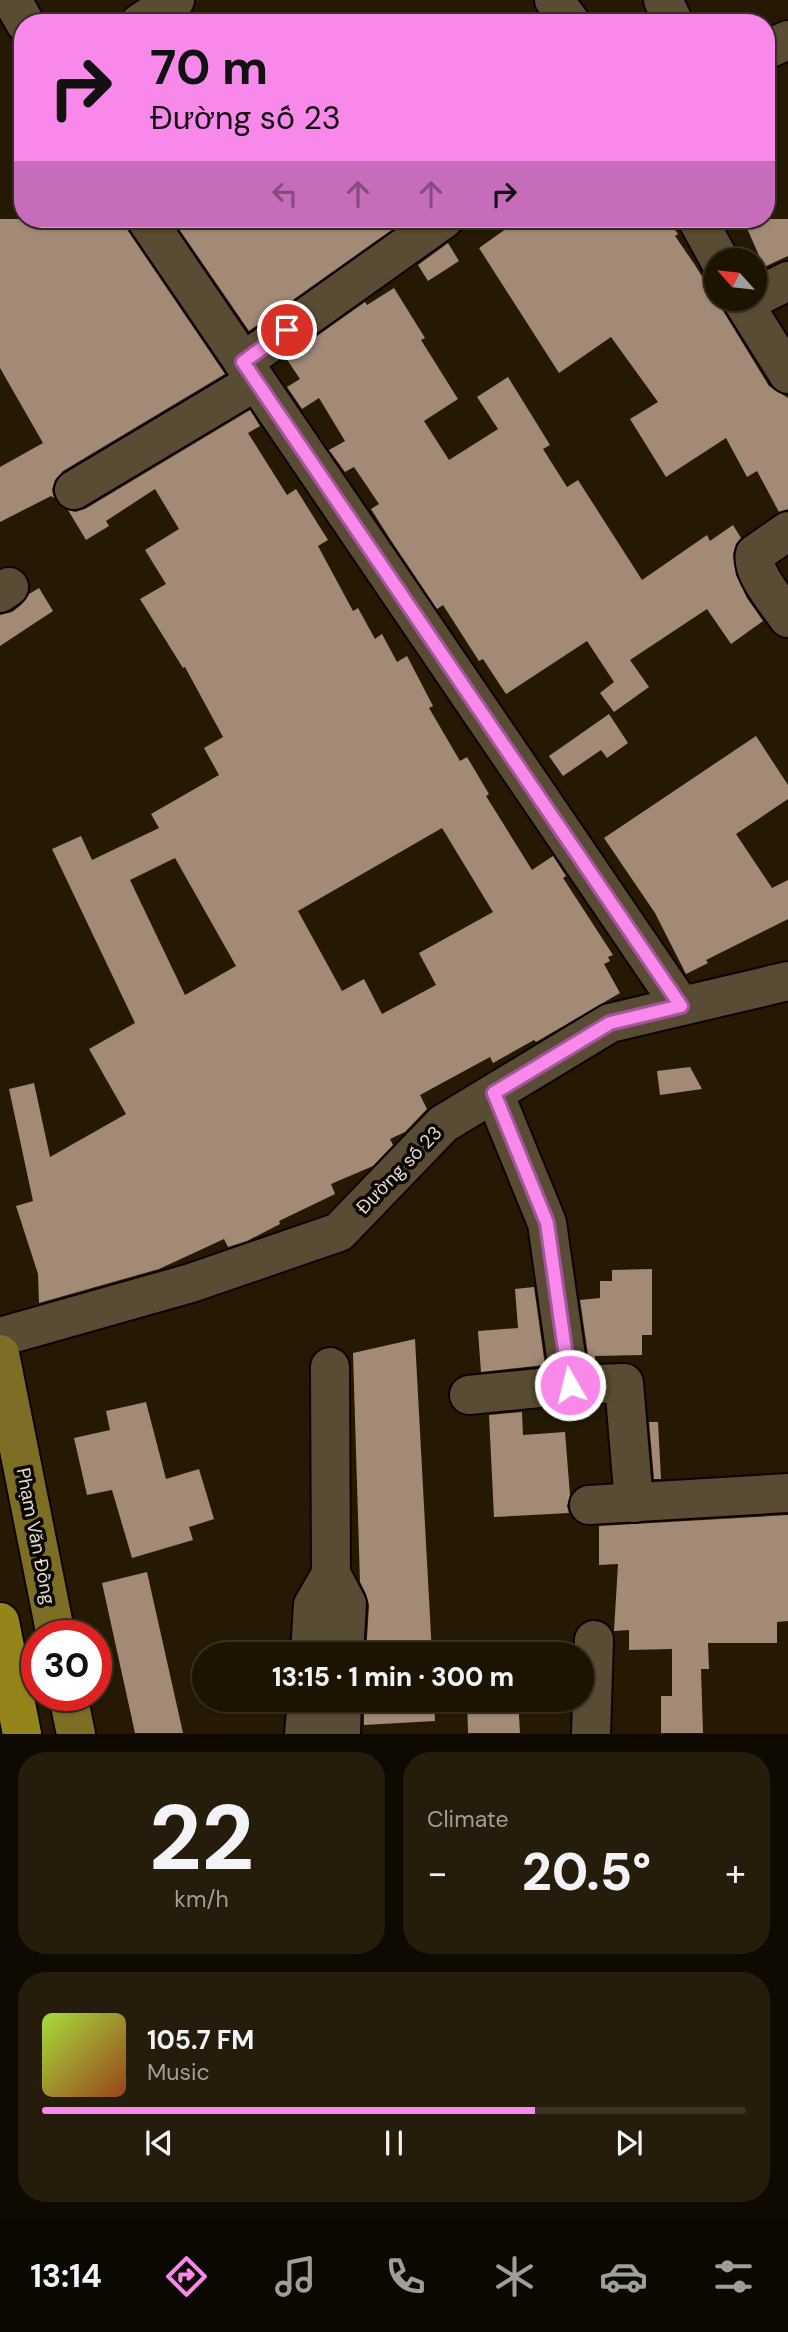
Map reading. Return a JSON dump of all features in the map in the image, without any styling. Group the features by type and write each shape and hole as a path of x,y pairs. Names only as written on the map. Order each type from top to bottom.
{"highway":[{"path":"0,1622 22,1734"}],"main road":[{"name":"Phạm Văn Đồng","path":"0,1354 53,1620"},
{"path":"71,1711 76,1734"}],"street":[{"path":"154,14 175,0"},
{"path":"152,228 681,1006"},
{"path":"74,490 249,371 432,228"},
{"path":"701,228 713,248"},
{"path":"767,291 788,281"},
{"path":"754,312 788,374"},
{"path":"788,531 755,554 753,561 788,618"},
{"name":"Đường số 23","path":"0,1337 191,1283 339,1232 443,1125 610,1023 788,981"},
{"path":"494,1093 547,1223 570,1385"},
{"path":"330,1367 331,1574 347,1604 345,1642"},
{"path":"469,1395 570,1385 624,1383 634,1503"},
{"path":"589,1505 788,1493"},
{"path":"311,1642 313,1605 331,1574"},
{"path":"591,1734 594,1640"},
{"path":"304,1734 306,1712"},
{"path":"341,1734 342,1712"}],"building":[{"path":"0,219 14,219 14,228 127,228 225,374 63,471 55,480 52,490 54,498 51,496 0,522 0,467 43,443 0,368"},
{"path":"775,219 788,219 788,256 767,266 767,248 756,248 747,228 775,228"},
{"path":"180,228 394,228 249,331"},
{"path":"507,228 674,228 678,234 675,236 704,280 704,312 724,312 769,386 788,398 788,509 779,512 757,471 747,477 726,438 666,477 630,419 658,402 611,337 559,373 479,248"},
{"path":"448,243 459,261 428,281 418,265"},
{"path":"394,288 425,338 421,340 458,399 424,421 449,460 498,429 477,397 508,377 550,445 543,449 567,487 578,480 642,580 707,535 710,541 733,525 741,538 733,554 736,575 747,598 763,621 731,644 707,609 630,660 649,687 614,712 600,693 614,682 587,641 506,694 483,659 479,661 443,605 437,609 390,539 371,509 379,504 354,467 345,472 329,450 345,441 319,398 302,409 287,387 300,379 286,358 365,302 367,305"},
{"path":"250,410 260,426 248,433 287,495 296,489 328,540 318,546 353,611 358,608 375,639 382,634 397,662 407,656 433,706 429,708 460,761 467,757 489,794 486,796 532,870 553,856 566,876 563,878 613,955 608,957 610,961 604,964 620,993 536,1042 534,1040 493,1063 490,1057 420,1095 427,1109 405,1132 390,1139 393,1145 373,1166 331,1184 335,1194 279,1221 280,1224 247,1241 228,1247 224,1239 159,1269 39,1303 38,1274 16,1206 33,1201 9,1089 34,1083 50,1157 126,1114 89,1049 135,1023 52,849 81,836 92,860 159,828 151,814 219,775 204,748 223,737 185,667 183,668 140,599 166,584 145,550 179,529 155,489 106,521 109,526 86,540 68,510 75,512 85,509","holes":["442,828 493,912 419,953 436,985 382,1014 364,979 342,991 298,911","175,858 236,966 185,995 130,880"]},
{"path":"39,588 53,611 0,646 0,615 12,612 29,594"},
{"path":"609,714 628,743 607,758 601,750 563,776 549,756"},
{"path":"756,736 788,785 788,799 736,834 772,888 788,880 788,919 706,960 708,963 686,974 655,913 604,838"},
{"path":"690,1067 702,1089 660,1095 657,1071"},
{"path":"652,1269 652,1335 642,1335 642,1355 595,1356 595,1362 589,1362 580,1300 600,1298 600,1281 612,1281 612,1270"},
{"path":"534,1287 545,1365 481,1372 478,1331 518,1328 515,1289"},
{"path":"415,1339 431,1642 367,1642 369,1605 360,1582 353,1353"},
{"path":"146,1402 166,1479 199,1469 214,1519 189,1527 193,1540 132,1558 112,1490 87,1495 74,1438 110,1430 106,1411"},
{"path":"522,1412 523,1435 565,1432 569,1513 494,1517 489,1415"},
{"path":"649,1422 658,1422 661,1479 654,1479"},
{"path":"788,1515 788,1621 777,1622 777,1643 708,1643 709,1669 701,1669 703,1733 661,1733 661,1696 672,1696 672,1649 629,1650 629,1630 614,1631 618,1564 599,1565 599,1526"},
{"path":"147,1572 183,1733 135,1733 102,1583"},
{"path":"364,1712 435,1712 435,1721 364,1725"},
{"path":"467,1712 519,1712 520,1733 468,1733"}],"route":[{"path":"287,330 243,362 681,1006 610,1023 494,1093 547,1223 570,1385"}]}
